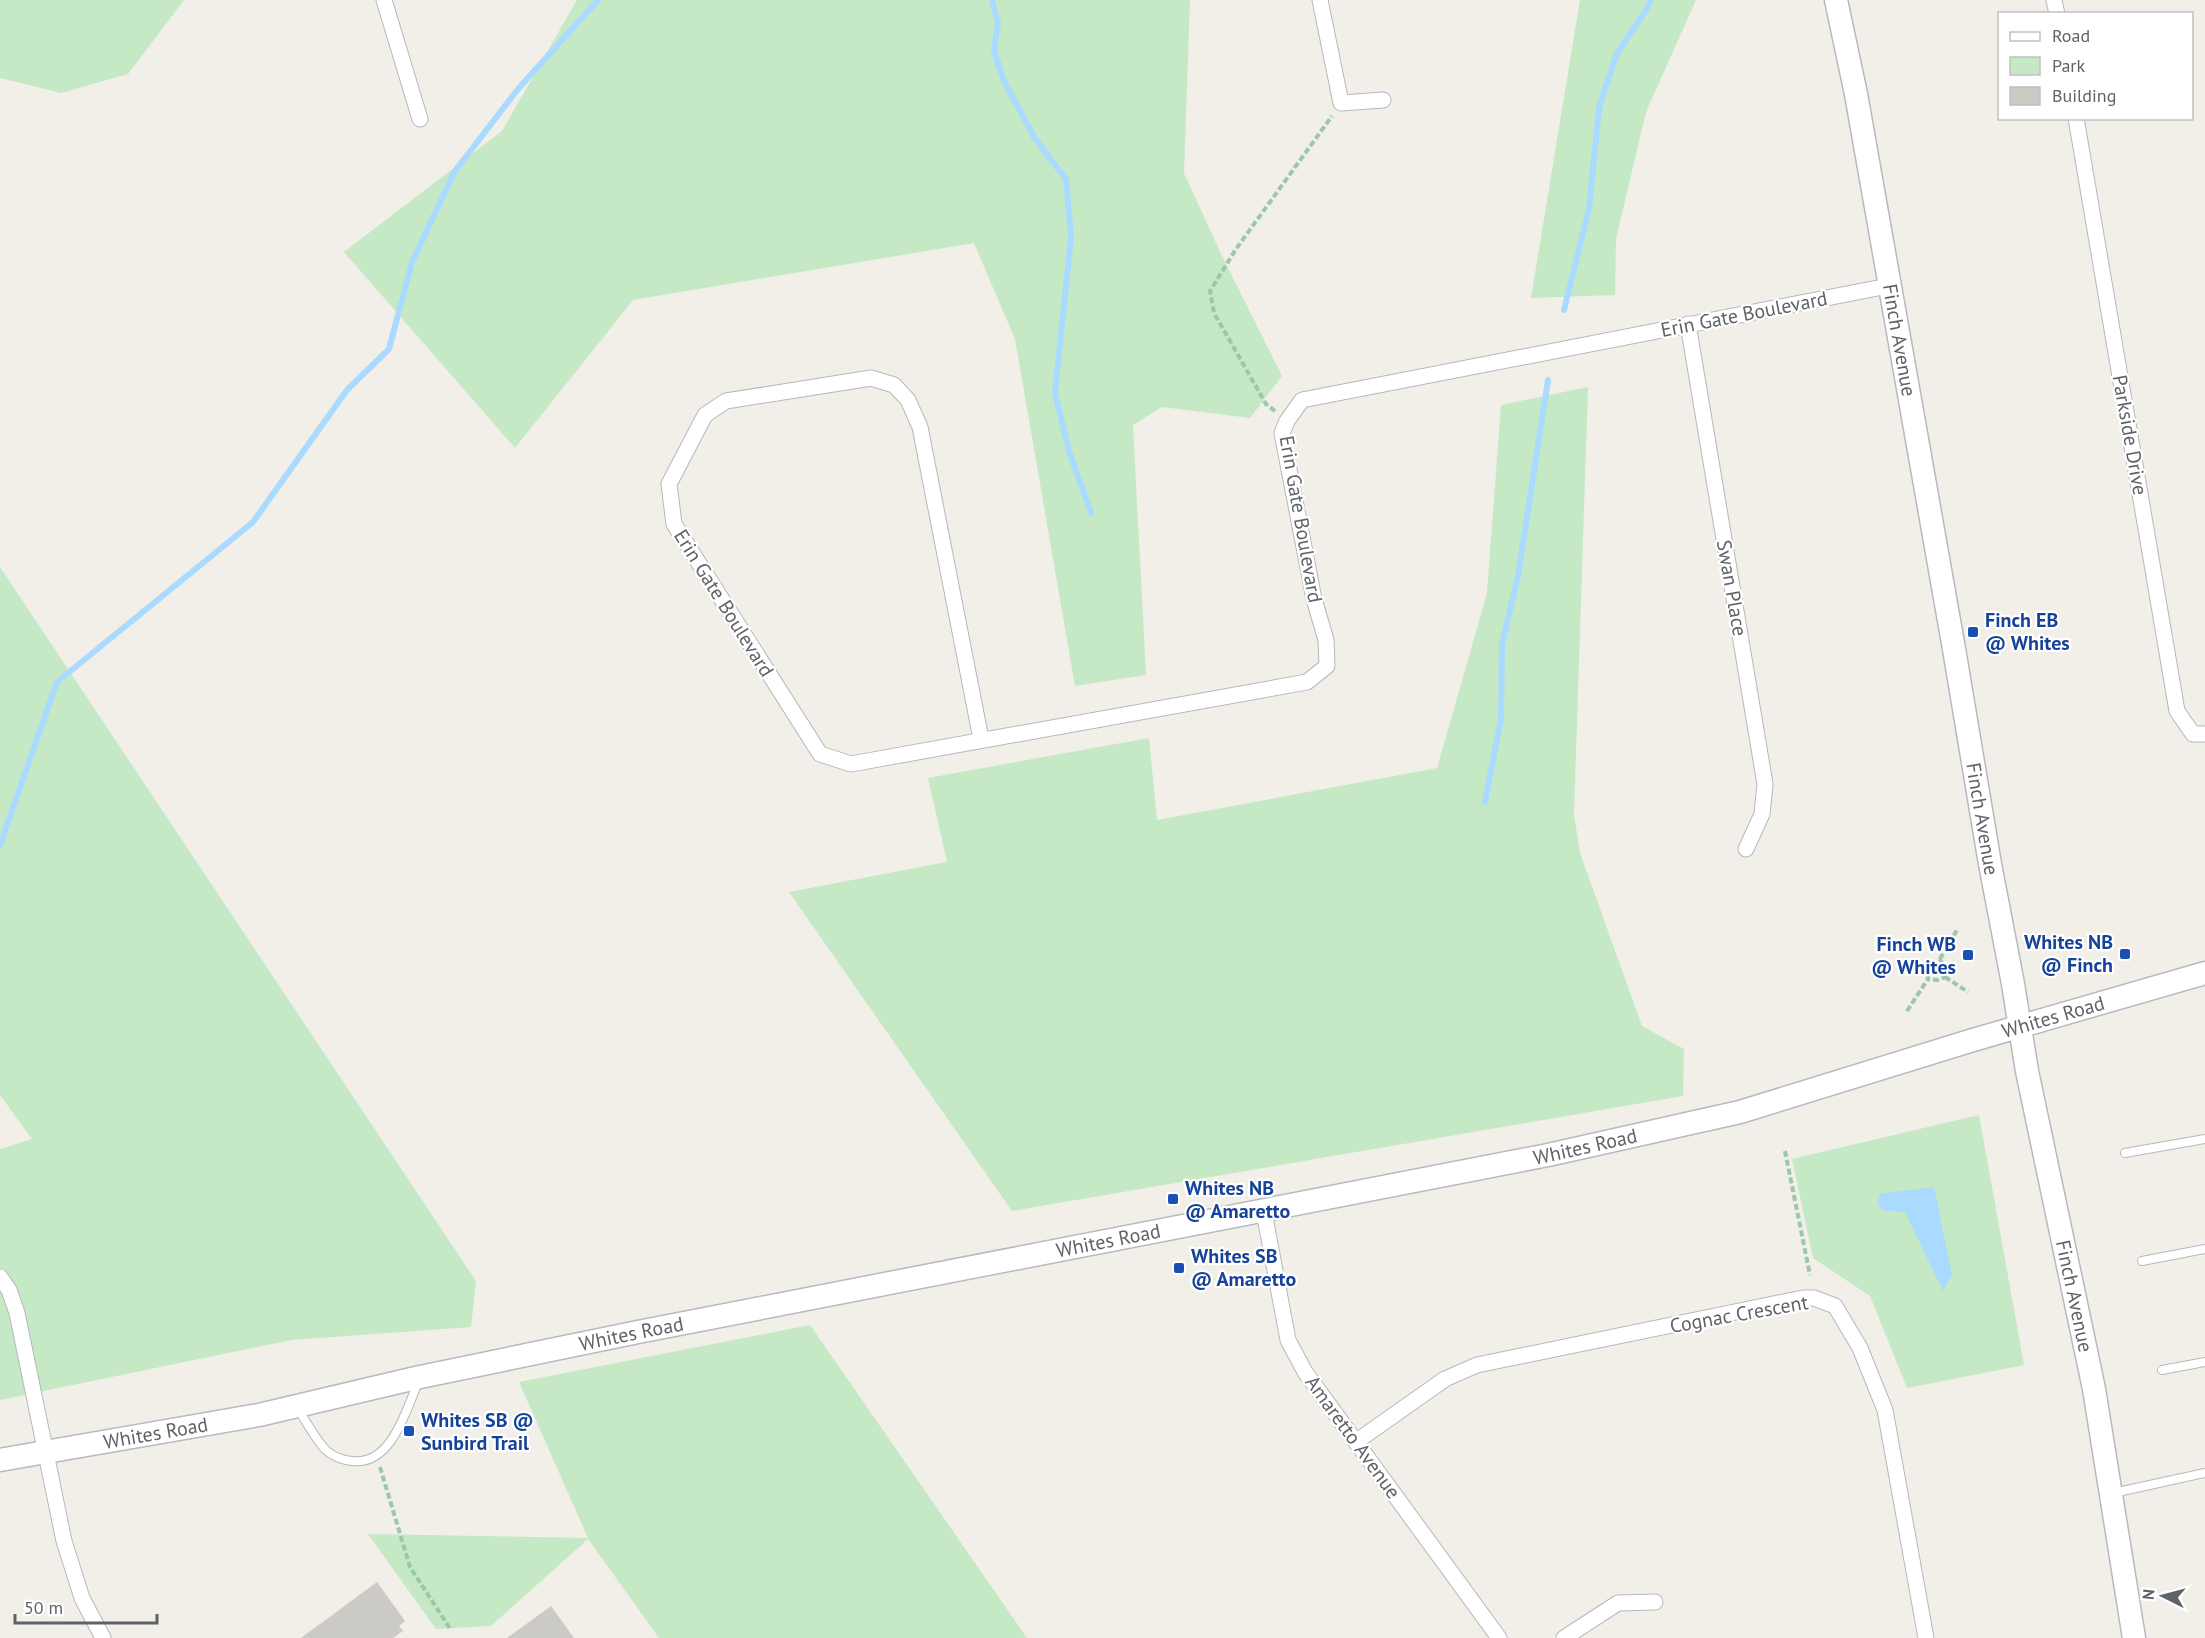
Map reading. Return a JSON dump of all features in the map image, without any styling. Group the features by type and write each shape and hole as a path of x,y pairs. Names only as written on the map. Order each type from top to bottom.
{"main road":[{"name":"Finch Avenue","path":"1836,0 1856,94 2019,1028 2094,1389 2134,1638"},
{"name":"Whites Road","path":"0,1460 259,1415 420,1377 1076,1245 1264,1212 1548,1155 1740,1112 2205,973"}],"street":[{"path":"384,0 420,119"},
{"path":"1320,0 1341,103 1383,100"},
{"name":"Parkside Drive","path":"2076,120 2177,711 2193,734 2205,734"},
{"name":"Erin Gate Boulevard","path":"981,739 920,427 908,400 894,385 871,378 726,401 705,415 669,484 674,524 820,754 851,764 1307,681 1327,666 1326,640 1314,599 1282,433 1287,421 1302,400 1888,286"},
{"name":"Swan Place","path":"1688,324 1765,784 1762,814 1746,849"},
{"name":"Amaretto Avenue","path":"1264,1212 1288,1340 1305,1372 1499,1638"},
{"path":"0,1276 9,1290 17,1313 72,1571 82,1598 103,1638"},
{"name":"Cognac Crescent","path":"1357,1441 1445,1378 1477,1365 1803,1298 1814,1298 1835,1305 1860,1348 1885,1410 1926,1638"},
{"path":"1564,1638 1618,1603 1655,1602"}],"lane":[{"path":"2125,1153 2205,1139"},
{"path":"2142,1261 2205,1249"},
{"path":"2162,1370 2205,1362"},
{"path":"295,1406 326,1450 342,1460 363,1462 382,1452 394,1435 420,1377"},
{"path":"2111,1493 2205,1473"}],"path":[{"path":"1287,421 1266,404 1214,313 1210,291 1236,249 1341,103"},
{"path":"1907,1011 1928,979 1928,971 1933,962 1940,959 1957,930"},
{"path":"1940,959 1945,969 1944,978"},
{"path":"1928,979 1944,978 1968,992"},
{"path":"1785,1151 1810,1275"},
{"path":"379,1466 410,1567 451,1630"}],"green space":[{"path":"0,0 184,0 128,74 61,93 0,78"},
{"path":"577,0 1190,0 1184,173 1221,254 1282,376 1250,418 1162,407 1133,425 1146,675 1075,686 1015,339 974,243 633,300 515,448 344,252 502,131"},
{"path":"1580,0 1696,0 1646,112 1616,239 1615,295 1531,298"},
{"path":"1588,387 1574,814 1580,853 1642,1026 1684,1049 1683,1096 1012,1211 789,892 947,862 928,778 1149,738 1157,820 1437,768 1487,593 1501,405"},
{"path":"0,567 476,1281 471,1327 291,1340 0,1400 0,1149 32,1139 0,1095"},
{"path":"1979,1115 2024,1365 1907,1388 1870,1296 1813,1258 1792,1159"},
{"path":"810,1325 1027,1638 659,1638 588,1539 491,1626 436,1629 368,1534 588,1538 519,1382"}],"water":[{"path":"1934,1187 1952,1275 1943,1291 1905,1212 1882,1210 1878,1204 1879,1194"}],"building":[{"path":"377,1582 405,1621 399,1626 403,1631 393,1638 301,1638"},
{"path":"551,1606 574,1638 507,1638"}],"waterway":[{"path":"0,845 57,682 253,522 347,390 389,349 412,262 455,171 518,89 598,0"},
{"path":"992,0 998,23 994,51 1004,81 1034,137 1066,179 1071,237 1055,393 1069,451 1091,513"},
{"path":"1564,310 1589,208 1599,108 1616,55 1648,7 1650,0"},
{"path":"1485,802 1501,719 1502,644 1518,576 1548,380"}],"place":[{"name":"Finch EB @ Whites","path":"1973,632"},
{"name":"Whites NB @ Finch","path":"2125,954"},
{"name":"Finch WB @ Whites","path":"1968,955"},
{"name":"Whites NB @ Amaretto","path":"1173,1199"},
{"name":"Whites SB @ Amaretto","path":"1179,1268"},
{"name":"Whites SB @ Sunbird Trail","path":"409,1431"}]}
